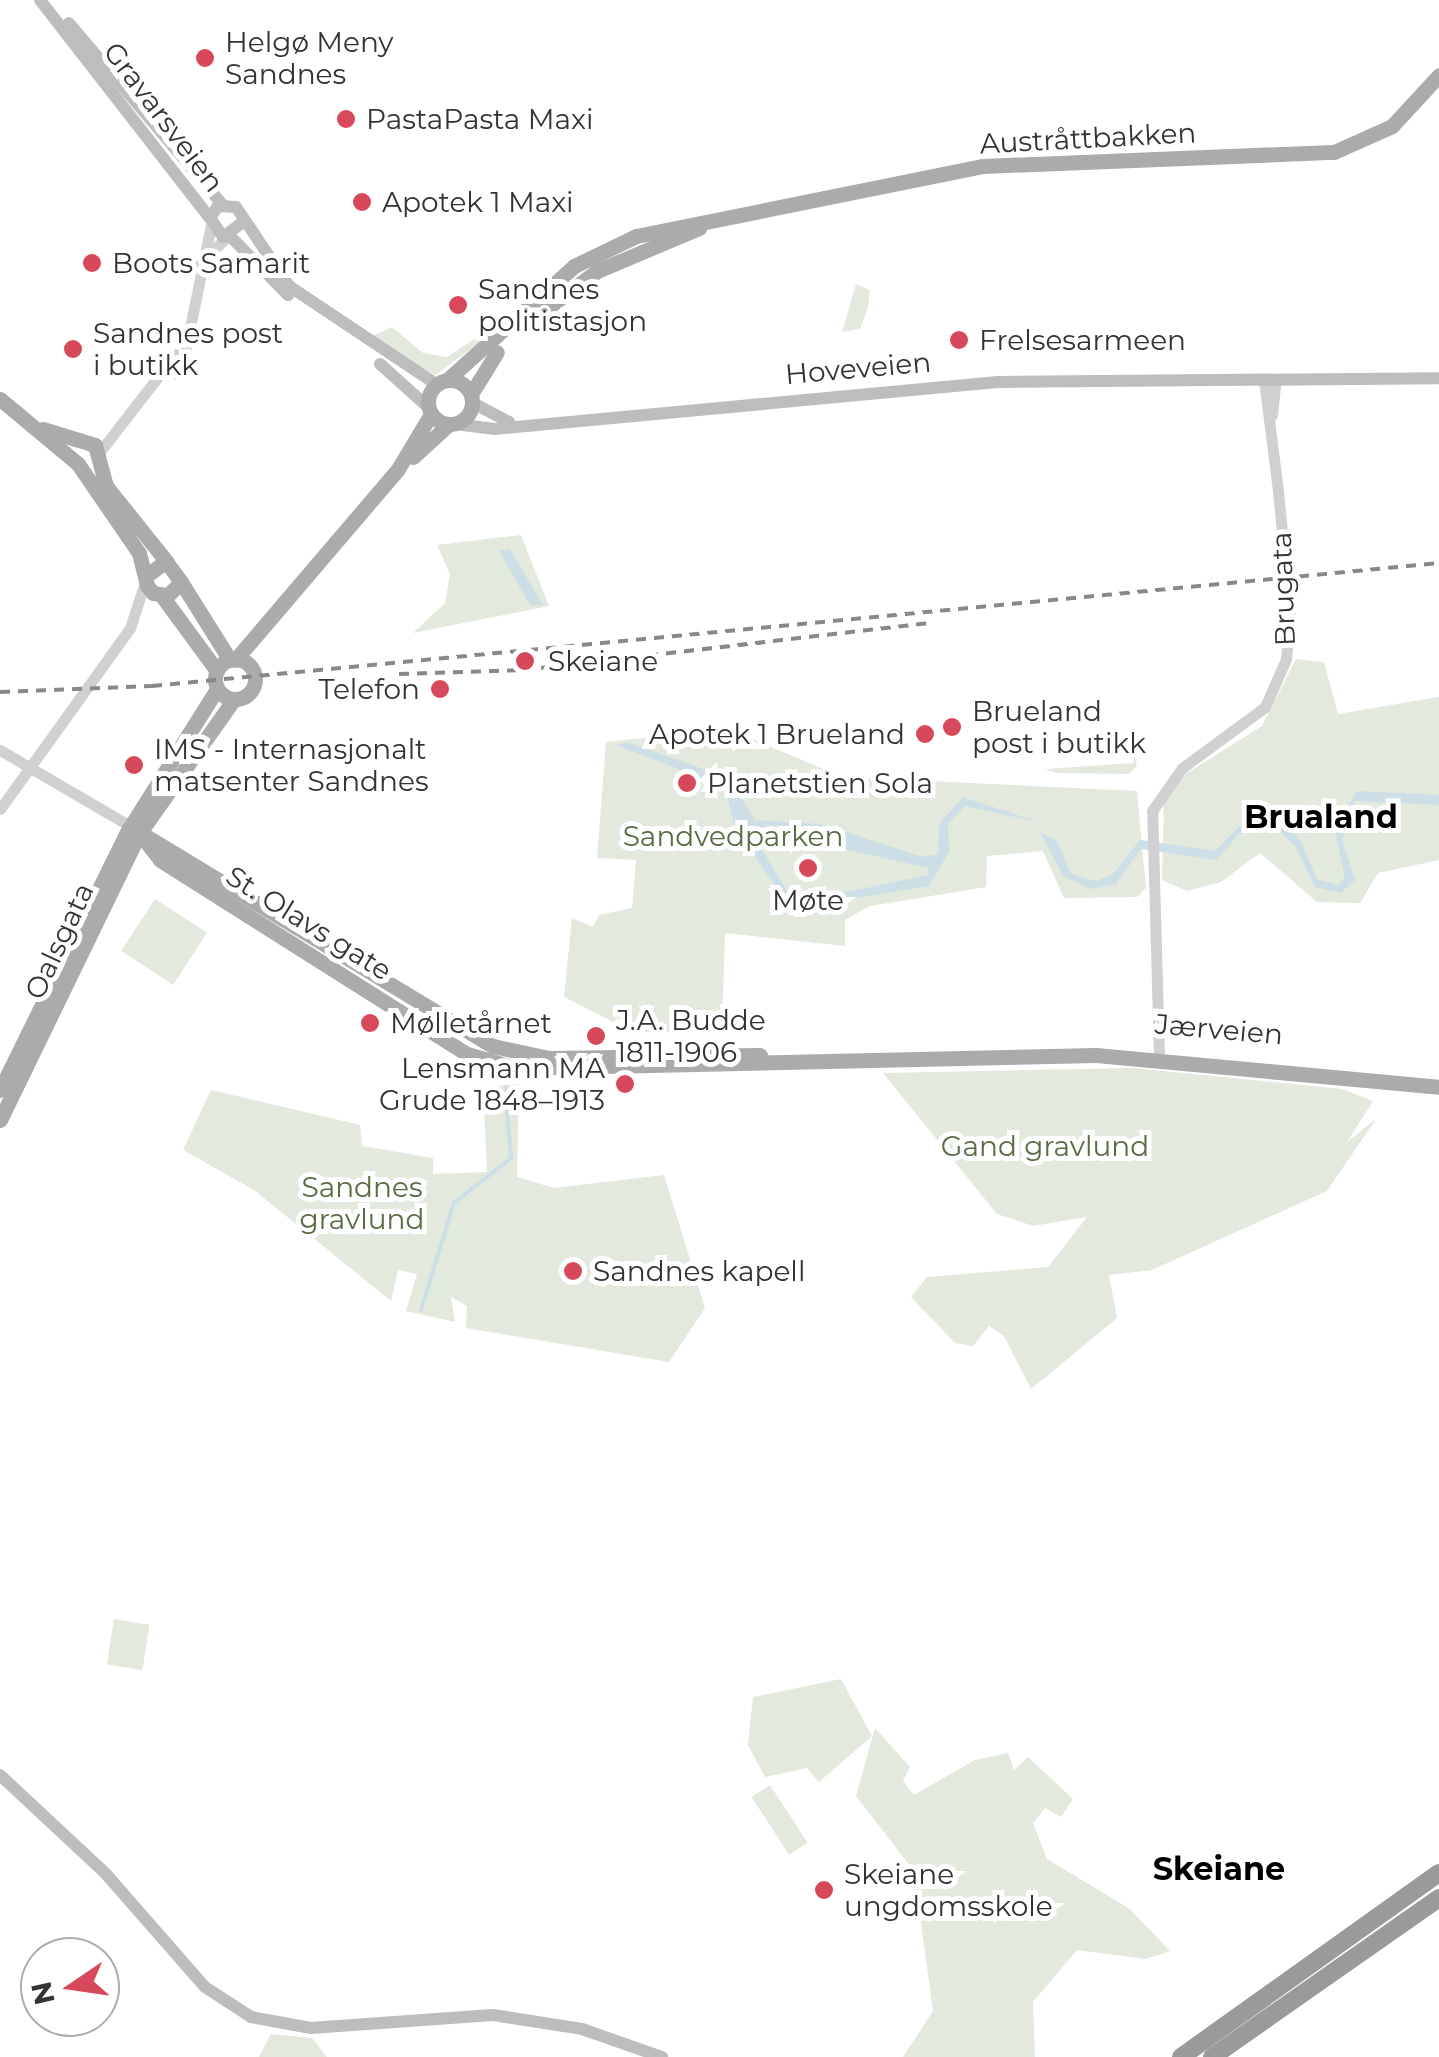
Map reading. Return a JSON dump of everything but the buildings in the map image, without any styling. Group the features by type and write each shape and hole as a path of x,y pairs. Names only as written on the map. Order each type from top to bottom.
{"highway":[{"path":"1180,2057 1439,1872"},
{"path":"1212,2057 1439,1898"}],"main road":[{"name":"Gravarsveien","path":"40,0 210,221 229,237"},
{"name":"Gravarsveien","path":"48,0 222,204 238,209 243,222"},
{"name":"Austråttbakken","path":"442,382 574,266 636,236 1022,161 1327,153 1392,126 1439,76"},
{"path":"210,221 222,204"},
{"name":"Austråttbakken","path":"398,470 452,425 472,398 482,368 558,294 716,221"},
{"path":"452,425 430,411 229,237 243,222 316,308 472,398"},
{"name":"Hoveveien","path":"452,425 521,423 998,382 1439,378"},
{"path":"234,699 217,689 227,663 274,624 398,470 442,382"},
{"name":"Hoveveien","path":"472,398 496,420 521,423"},
{"path":"0,400 39,427 77,463 146,577 227,663 254,676"},
{"path":"39,427 85,441 98,456 106,486 181,582 227,663"},
{"path":"77,463 85,441"},
{"path":"77,463 98,456"},
{"path":"146,577 166,561"},
{"path":"162,596 181,582"},
{"name":"Oalsgata","path":"0,1120 136,830 234,699 250,692 274,624"},
{"name":"Oalsgata","path":"0,1090 136,830 217,689"},
{"name":"St. Olavs gate","path":"136,830 457,1028"},
{"name":"St. Olavs gate","path":"136,830 160,860 457,1048"},
{"name":"Jærveien","path":"457,1028 548,1058 893,1058 1159,1052 1439,1077"},
{"name":"Jærveien","path":"457,1048 548,1072 893,1058"},
{"name":"Jærveien","path":"1159,1052 1439,1088"},
{"path":"0,1775 106,1874 219,2000 264,2022 329,2026 493,2014 582,2029 662,2057"}],"street":[{"path":"98,456 116,426 170,372 190,336 197,266 210,221"},
{"path":"197,266 229,237"},
{"name":"Brugata","path":"1159,1052 1150,832 1160,788 1265,706 1286,659 1290,615 1270,424 1270,379"},
{"path":"85,441 116,426"},
{"path":"137,615 146,577"},
{"path":"0,809 137,615 162,596"},
{"name":"St. Olavs gate","path":"0,750 136,830"}],"green space":[{"path":"856,284 870,290 868,307 860,329 842,332"},
{"path":"497,324 501,327 435,375 366,339 392,327 423,353 447,357"},
{"path":"521,535 549,606 413,633 445,603 450,574 437,545"},
{"path":"1296,659 1324,662 1338,714 1439,697 1439,860 1378,873 1360,903 1317,902 1260,853 1221,882 1187,891 1162,880 1164,801 1187,773 1262,726"},
{"name":"Sandvedparken","path":"729,729 842,777 1137,791 1146,888 1137,897 1064,898 1043,851 987,856 986,887 870,906 845,920 845,946 725,933 722,1032 633,1032 564,997 572,918 593,927 599,915 632,908 636,860 597,858 606,742"},
{"path":"1134,755 1137,766 1128,774 1056,773 1045,769 1133,763"},
{"path":"155,899 207,933 173,985 121,951"},
{"name":"Gand gravlund","path":"1134,1068 1342,1089 1373,1101 1347,1142 1376,1119 1327,1191 1152,1270 1109,1275 1117,1318 1031,1389 1004,1336 989,1326 973,1346 955,1343 911,1297 927,1277 1048,1267 1087,1217 1033,1226 997,1214 883,1073"},
{"name":"Sandnes gravlund","path":"519,1084 517,1177 554,1188 664,1175 705,1308 669,1362 466,1328 467,1306 451,1297 455,1322 406,1311 417,1274 398,1270 391,1301 254,1190 183,1150 211,1090 360,1125 362,1146 433,1158 433,1174 487,1172 483,1087"},
{"path":"114,1619 150,1625 142,1670 107,1664"},
{"path":"841,1679 872,1736 819,1782 807,1768 765,1777 748,1745 753,1697"},
{"path":"875,1728 910,1767 903,1781 914,1795 975,1760 1008,1753 1014,1770 1028,1757 1073,1799 1061,1817 1045,1808 1033,1823 1047,1859 1130,1909 1170,1951 1146,1959 1077,1950 1033,2002 1035,2057 903,2057 933,2011 914,1871 856,1796"},
{"path":"770,1785 808,1843 789,1855 752,1797"},
{"path":"271,2034 312,2038 327,2057 259,2057"}],"shaded area":[{"path":"510,549 543,605 530,605 499,551"},
{"path":"628,742 728,778 755,820 821,824 923,857 938,854 939,824 963,797 1042,823 965,806 948,824 949,852 929,886 806,906 778,890 735,828 725,787 616,745","holes":["749,828 929,868 928,875 808,900 787,891"]},
{"path":"1357,791 1439,795 1439,805 1355,801 1342,840 1355,880 1341,893 1315,887 1296,847 1259,812 1216,860 1141,849 1116,884 1090,889 1063,876 1040,832 1057,841 1071,874 1096,881 1113,874 1140,840 1215,851 1264,801 1300,840 1317,879 1338,885 1345,877 1335,831"}],"waterway":[{"path":"421,1310 454,1203 511,1158 505,1087"}],"railway":[{"path":"0,692 152,686 1439,563"},
{"path":"399,674 523,670 931,623"}],"place":[{"name":"Helgø Meny Sandnes","path":"205,58"},
{"name":"PastaPasta Maxi","path":"346,119"},
{"name":"Apotek 1 Maxi","path":"362,202"},
{"name":"Boots Samarit","path":"92,263"},
{"name":"Sandnes politistasjon","path":"458,305"},
{"name":"Frelsesarmeen","path":"959,340"},
{"name":"Sandnes post i butikk","path":"73,349"},
{"name":"Skeiane","path":"525,661"},
{"name":"Telefon","path":"440,689"},
{"name":"Brueland post i butikk","path":"952,727"},
{"name":"Apotek 1 Brueland","path":"925,734"},
{"name":"IMS - Internasjonalt matsenter Sandnes","path":"134,765"},
{"name":"Planetstien Sola","path":"687,783"},
{"name":"Møte","path":"808,868"},
{"name":"Mølletårnet","path":"370,1023"},
{"name":"J.A. Budde 1811-1906","path":"596,1036"},
{"name":"Lensmann MA Grude 1848–1913","path":"625,1084"},
{"name":"Sandnes kapell","path":"573,1271"},
{"name":"Skeiane ungdomsskole","path":"824,1890"}],"district":[{"name":"Brualand","path":"1321,817"},
{"name":"Skeiane","path":"1219,1869"}]}
